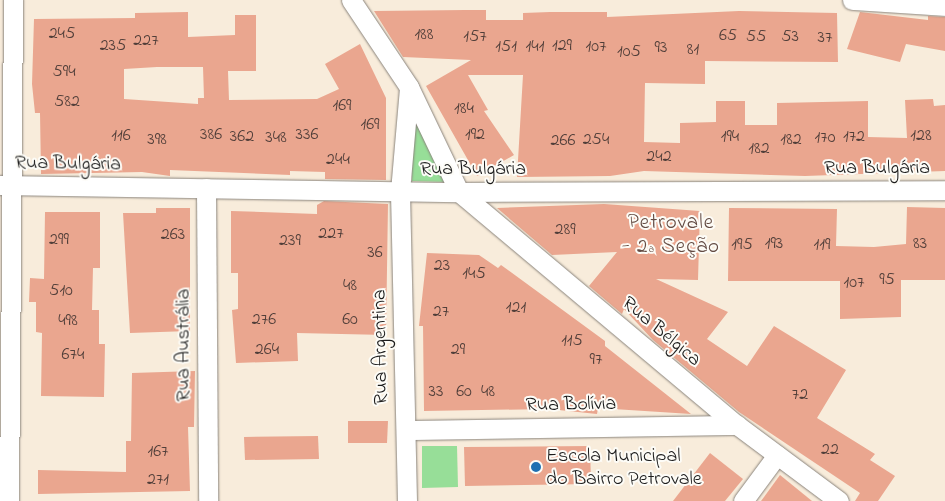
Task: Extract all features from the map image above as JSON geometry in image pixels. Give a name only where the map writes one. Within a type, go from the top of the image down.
[{"type":"street","points":[[9,501],[6,383],[5,185],[13,0]]},
{"type":"street","points":[[351,0],[409,88],[459,192]]},
{"type":"street","points":[[852,0],[945,6]]},
{"type":"street","name":"Rua Argentina","points":[[407,501],[400,191],[409,88]]},
{"type":"street","name":"Rua Bulgária","points":[[5,185],[459,192],[945,190]]},
{"type":"street","name":"Rua Austrália","points":[[206,188],[208,501]]},
{"type":"street","name":"Rua Bélgica","points":[[459,192],[737,425],[839,501]]},
{"type":"street","name":"Rua Bolívia","points":[[406,430],[737,425]]},
{"type":"street","points":[[743,501],[777,455]]},
{"type":"green space","points":[[411,107],[447,182],[412,181]]},
{"type":"green space","points":[[422,446],[457,446],[458,487],[422,488]]},
{"type":"building","points":[[486,10],[486,20],[523,20],[523,13],[550,12],[607,12],[607,17],[739,11],[837,13],[838,62],[705,61],[705,84],[645,83],[644,142],[680,143],[680,123],[716,122],[716,101],[745,101],[745,125],[777,125],[777,103],[868,101],[868,137],[907,138],[905,100],[933,99],[934,106],[945,105],[945,171],[805,176],[644,171],[610,176],[517,177],[523,75],[468,75],[488,110],[484,111],[514,155],[477,176],[426,86],[471,60],[403,57],[374,11]]},
{"type":"building","points":[[188,12],[188,37],[235,35],[235,15],[256,15],[256,71],[228,71],[229,100],[317,99],[339,89],[325,64],[360,44],[386,98],[386,180],[325,179],[325,172],[290,171],[290,175],[170,170],[170,176],[142,172],[41,174],[40,113],[35,113],[32,84],[34,19],[135,18],[135,13]],"holes":[[[203,67],[204,98],[198,98],[198,104],[124,99],[124,69]]]},
{"type":"building","points":[[860,12],[928,20],[928,16],[945,17],[945,51],[906,44],[900,62],[847,49]]},
{"type":"building","points":[[324,201],[388,204],[386,335],[297,333],[298,361],[236,363],[232,310],[238,309],[238,273],[231,273],[231,211],[317,214],[317,205]]},
{"type":"building","points":[[604,204],[700,211],[698,280],[656,279],[728,312],[707,339],[747,366],[774,326],[846,370],[817,418],[875,454],[870,460],[895,476],[878,501],[855,501],[860,493],[739,412],[653,340],[624,309],[622,314],[589,286],[617,252],[552,255],[497,208]]},
{"type":"building","points":[[907,207],[945,208],[945,280],[901,280],[901,317],[840,319],[840,281],[728,281],[729,208],[837,209],[836,246],[874,247],[906,244]]},
{"type":"building","points":[[156,208],[190,208],[190,331],[130,333],[123,213],[156,213]]},
{"type":"building","points":[[45,212],[100,212],[100,268],[93,268],[92,310],[99,310],[99,344],[105,344],[104,397],[41,396],[42,333],[36,332],[36,302],[29,302],[30,278],[44,279]]},
{"type":"building","points":[[427,253],[479,255],[498,268],[501,265],[605,341],[605,346],[691,414],[598,408],[597,414],[549,409],[424,411],[423,326],[419,326]]},
{"type":"building","points":[[195,371],[194,427],[188,427],[190,491],[38,494],[38,470],[126,472],[126,441],[131,441],[132,373]]},
{"type":"building","points":[[348,421],[388,421],[387,443],[348,443]]},
{"type":"building","points":[[318,436],[319,459],[245,460],[244,437]]},
{"type":"building","points":[[590,446],[591,484],[465,486],[464,447]]},
{"type":"building","points":[[710,453],[743,479],[725,501],[673,501]]},
{"type":"building","points":[[780,475],[812,501],[761,501]]},
{"type":"place","name":"Escola Municipal do Bairro Petrovale","points":[[536,467]]},
{"type":"district","name":"Petrovale - 2ª Seção","points":[[671,235]]}]
